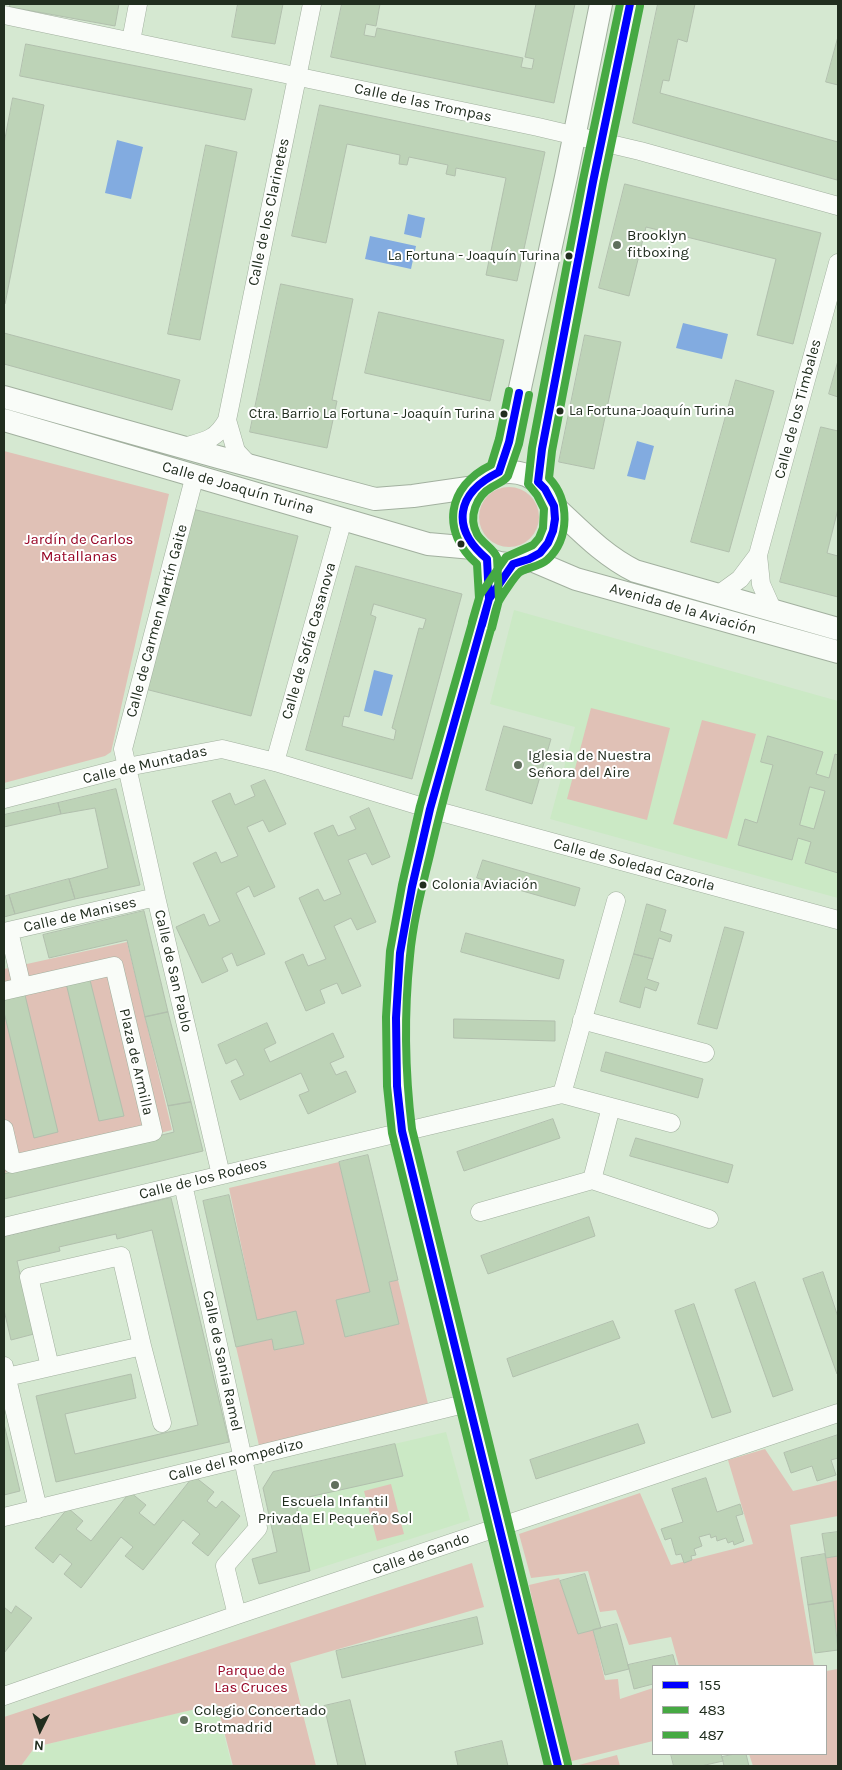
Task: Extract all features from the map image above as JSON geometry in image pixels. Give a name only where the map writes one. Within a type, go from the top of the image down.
[{"type":"main road","points":[[499,472],[508,442],[574,136],[600,4]]},
{"type":"main road","points":[[538,482],[542,449],[601,142],[630,4]]},
{"type":"main road","name":"Calle de Joaquín Turina","points":[[4,397],[375,499],[414,496],[475,486]]},
{"type":"main road","name":"Calle de Joaquín Turina","points":[[4,420],[428,544],[480,553]]},
{"type":"main road","points":[[499,472],[520,473],[530,476],[538,482],[546,489],[554,506],[556,519],[551,537],[540,553],[521,562],[500,563],[480,553],[466,536],[463,524],[465,504],[475,486],[499,472]]},
{"type":"main road","name":"Avenida de la Aviación","points":[[554,506],[604,553],[635,571],[838,629]]},
{"type":"main road","name":"Avenida de la Aviación","points":[[521,562],[838,652]]},
{"type":"street","points":[[131,41],[138,4]]},
{"type":"street","name":"Calle de los Clarinetes","points":[[184,447],[215,436],[221,431],[226,420],[312,4]]},
{"type":"street","name":"Calle de las Trompas","points":[[4,15],[601,142],[838,206]]},
{"type":"street","name":"Calle de los Timbales","points":[[773,611],[761,584],[758,555],[838,263]]},
{"type":"street","name":"Calle de los Clarinetes","points":[[226,420],[236,451],[248,465]]},
{"type":"street","name":"Calle de Carmen Martín Gaite","points":[[127,767],[123,749],[195,475]]},
{"type":"street","name":"Calle de Sofía Casanova","points":[[274,762],[343,519]]},
{"type":"street","points":[[480,553],[489,599]]},
{"type":"street","name":"Calle de los Timbales","points":[[718,596],[740,579],[758,555]]},
{"type":"street","points":[[521,562],[489,599],[430,809],[412,887],[400,953],[396,1018],[397,1086],[402,1131],[558,1766]]},
{"type":"street","name":"Calle de Muntadas","points":[[4,799],[127,767],[222,749],[274,762],[430,809]]},
{"type":"street","name":"Calle de San Pablo","points":[[127,767],[221,1175]]},
{"type":"street","name":"Calle de Soledad Cazorla","points":[[430,809],[838,920]]},
{"type":"street","name":"Calle de Manises","points":[[6,932],[156,897]]},
{"type":"street","points":[[616,901],[562,1094],[670,1123]]},
{"type":"street","points":[[6,932],[22,987]]},
{"type":"street","name":"Plaza de Armilla","points":[[4,991],[114,966],[153,1132],[12,1164],[4,1129]]},
{"type":"street","points":[[582,1020],[705,1053]]},
{"type":"street","name":"Calle de los Rodeos","points":[[4,1227],[562,1094]]},
{"type":"street","points":[[592,1180],[611,1107]]},
{"type":"street","points":[[480,1212],[592,1180],[709,1219]]},
{"type":"street","name":"Calle de Sania Ramel","points":[[183,1184],[258,1528],[225,1566],[238,1615]]},
{"type":"street","points":[[50,1367],[29,1277],[121,1256],[162,1423]]},
{"type":"street","points":[[38,1509],[5,1371],[50,1367],[142,1346]]},
{"type":"street","name":"Calle del Rompedizo","points":[[4,1517],[468,1403]]},
{"type":"street","name":"Calle de Gando","points":[[4,1696],[238,1615],[838,1413]]},
{"type":"shaded area","points":[[514,610],[838,701],[838,898],[550,819],[575,727],[490,704]]},
{"type":"shaded area","points":[[446,1432],[470,1520],[310,1571],[259,1584],[252,1559],[277,1552],[263,1488],[273,1472]]},
{"type":"shaded area","name":"Colegio Concertado Brotmadrid","points":[[216,1704],[232,1766],[21,1766],[35,1747]]},
{"type":"green space","name":"Jardín de Carlos Matallanas","points":[[4,451],[169,494],[111,752],[105,756],[4,783]]},
{"type":"green space","points":[[509,487],[525,492],[530,496],[534,501],[539,517],[534,533],[530,538],[525,542],[509,547],[493,542],[488,538],[484,533],[479,517],[484,501],[488,496],[493,492]]},
{"type":"green space","points":[[591,708],[670,728],[647,820],[567,799]]},
{"type":"green space","points":[[702,720],[756,734],[727,839],[673,824]]},
{"type":"green space","points":[[127,942],[172,1130],[4,1173],[4,969]]},
{"type":"green space","points":[[339,1162],[370,1292],[336,1300],[346,1337],[399,1324],[389,1282],[398,1280],[430,1412],[261,1454],[236,1347],[272,1339],[274,1350],[304,1344],[296,1312],[257,1320],[229,1188]]},
{"type":"green space","points":[[765,1449],[793,1491],[838,1480],[838,1516],[790,1525],[814,1665],[679,1665],[671,1637],[629,1645],[616,1610],[600,1612],[588,1571],[531,1578],[519,1534],[640,1493],[671,1565],[753,1544],[728,1460]]},
{"type":"green space","points":[[391,1484],[404,1534],[377,1541],[364,1491]]},
{"type":"green space","points":[[838,1556],[838,1643],[826,1558]]},
{"type":"green space","name":"Parque de Las Cruces","points":[[472,1563],[484,1607],[290,1663],[316,1766],[233,1766],[217,1704],[35,1747],[21,1766],[4,1766],[4,1717]]},
{"type":"green space","points":[[559,1578],[578,1634],[593,1630],[605,1680],[618,1679],[620,1699],[652,1688],[652,1741],[568,1762],[529,1585]]},
{"type":"green space","points":[[838,1669],[838,1766],[753,1766],[749,1755],[827,1755],[827,1671]]},
{"type":"green space","points":[[617,1755],[620,1766],[575,1766]]},
{"type":"water","points":[[117,140],[143,147],[131,199],[105,193]]},
{"type":"water","points":[[408,214],[425,218],[421,238],[404,234]]},
{"type":"water","points":[[370,236],[416,246],[411,269],[365,259]]},
{"type":"water","points":[[683,323],[728,334],[722,359],[676,348]]},
{"type":"water","points":[[637,441],[654,446],[645,480],[627,476]]},
{"type":"water","points":[[374,670],[393,675],[382,716],[364,711]]},
{"type":"building","points":[[10,4],[119,4],[115,26],[10,7]]},
{"type":"building","points":[[238,4],[283,4],[275,44],[232,37]]},
{"type":"building","points":[[342,4],[380,4],[376,26],[366,24],[364,35],[375,37],[377,28],[523,58],[521,67],[532,69],[534,59],[525,57],[536,4],[575,4],[554,103],[331,57]]},
{"type":"building","points":[[658,4],[695,4],[687,42],[678,39],[669,81],[663,80],[660,93],[838,142],[837,180],[633,123]]},
{"type":"building","points":[[838,37],[838,85],[826,82]]},
{"type":"building","points":[[26,44],[252,89],[245,120],[20,76]]},
{"type":"building","points":[[13,98],[44,105],[4,304],[4,144]]},
{"type":"building","points":[[320,105],[545,152],[517,281],[486,275],[506,178],[456,168],[455,176],[446,174],[448,165],[409,157],[407,165],[399,164],[400,155],[347,144],[326,243],[292,236]]},
{"type":"building","points":[[206,145],[237,152],[200,340],[168,334]]},
{"type":"building","points":[[625,184],[821,233],[793,344],[757,335],[776,259],[646,227],[629,296],[599,288]]},
{"type":"building","points":[[281,284],[353,299],[332,400],[337,401],[327,448],[250,432]]},
{"type":"building","points":[[379,312],[504,340],[490,401],[365,373]]},
{"type":"building","points":[[4,333],[180,380],[172,410],[4,364]]},
{"type":"building","points":[[585,335],[621,342],[594,469],[559,462]]},
{"type":"building","points":[[838,361],[838,397],[829,394]]},
{"type":"building","points":[[736,380],[774,391],[729,552],[691,542]]},
{"type":"building","points":[[821,427],[838,431],[838,509],[827,553],[838,556],[838,597],[780,582]]},
{"type":"building","points":[[193,509],[298,536],[251,716],[145,689]]},
{"type":"building","points":[[356,566],[462,594],[412,779],[306,750]],"holes":[[[374,604],[426,619],[423,629],[419,628],[392,728],[396,730],[394,740],[342,726],[344,716],[349,717],[376,617],[371,615]]]},
{"type":"building","name":"Iglesia de Nuestra Señora del Aire","points":[[504,726],[551,739],[532,804],[486,790]]},
{"type":"building","points":[[768,736],[823,752],[816,774],[829,778],[835,754],[838,755],[838,873],[805,863],[811,842],[798,838],[792,860],[738,845],[745,819],[757,823],[773,765],[761,762]],"holes":[[[810,787],[825,791],[814,829],[800,825]]]},
{"type":"building","points":[[265,780],[286,824],[269,832],[263,820],[247,827],[275,887],[254,897],[249,886],[236,893],[265,954],[237,966],[232,953],[222,958],[228,971],[202,983],[176,927],[204,914],[209,926],[220,921],[193,863],[216,852],[221,863],[238,856],[212,801],[230,793],[235,805],[255,796],[251,786]]},
{"type":"building","points":[[116,789],[140,885],[75,899],[69,879],[108,868],[95,808],[61,814],[58,803]]},
{"type":"building","points":[[58,803],[61,814],[4,827],[4,815]]},
{"type":"building","points":[[369,808],[390,857],[372,865],[366,853],[348,860],[376,922],[357,930],[351,918],[334,926],[361,986],[342,994],[337,983],[320,990],[325,1003],[306,1011],[285,962],[303,954],[308,966],[326,959],[299,898],[318,889],[324,901],[341,894],[314,833],[333,825],[338,836],[356,829],[350,817]]},
{"type":"building","points":[[483,860],[580,888],[575,906],[477,878]]},
{"type":"building","points":[[69,879],[75,899],[15,914],[9,895]]},
{"type":"building","points":[[9,895],[15,914],[4,917],[4,897]]},
{"type":"building","points":[[647,904],[666,910],[660,931],[672,935],[670,942],[659,938],[653,959],[634,954]]},
{"type":"building","points":[[144,911],[168,1012],[145,1017],[127,940],[49,958],[43,935]]},
{"type":"building","points":[[725,927],[744,932],[717,1029],[698,1024]]},
{"type":"building","points":[[466,933],[564,960],[559,979],[461,952]]},
{"type":"building","points":[[634,954],[653,959],[647,979],[659,983],[656,991],[645,987],[640,1008],[620,1002]]},
{"type":"building","points":[[89,976],[124,1116],[99,1121],[66,983]]},
{"type":"building","points":[[25,995],[58,1132],[34,1138],[4,1012],[4,1000]]},
{"type":"building","points":[[168,1012],[191,1102],[168,1106],[145,1017]]},
{"type":"building","points":[[454,1019],[555,1021],[555,1041],[454,1038]]},
{"type":"building","points":[[267,1023],[276,1043],[264,1049],[270,1062],[333,1033],[344,1057],[330,1063],[336,1075],[346,1071],[356,1092],[308,1114],[299,1095],[309,1091],[301,1073],[240,1100],[231,1081],[244,1075],[236,1059],[226,1064],[218,1045]]},
{"type":"building","points":[[606,1052],[703,1079],[698,1098],[601,1071]]},
{"type":"building","points":[[191,1102],[203,1151],[4,1199],[4,1174],[174,1132],[168,1106]]},
{"type":"building","points":[[553,1119],[560,1138],[464,1171],[457,1152]]},
{"type":"building","points":[[636,1138],[733,1165],[728,1183],[630,1156]]},
{"type":"building","points":[[368,1155],[398,1280],[389,1282],[399,1324],[345,1337],[336,1300],[370,1292],[339,1162]]},
{"type":"building","points":[[229,1195],[257,1320],[296,1311],[304,1344],[274,1350],[272,1339],[236,1347],[203,1201]]},
{"type":"building","points":[[171,1198],[229,1442],[56,1482],[36,1396],[131,1374],[136,1398],[65,1414],[75,1454],[198,1425],[152,1230],[117,1239],[116,1234],[59,1247],[60,1251],[17,1261],[34,1334],[11,1340],[4,1310],[4,1237]]},
{"type":"building","points":[[589,1217],[595,1236],[488,1274],[481,1256]]},
{"type":"building","points":[[823,1272],[838,1317],[838,1374],[803,1279]]},
{"type":"building","points":[[755,1282],[793,1390],[773,1397],[735,1290]]},
{"type":"building","points":[[694,1304],[731,1412],[712,1418],[675,1311]]},
{"type":"building","points":[[613,1321],[620,1338],[513,1377],[507,1359]]},
{"type":"building","points":[[4,1424],[20,1491],[4,1495]]},
{"type":"building","points":[[638,1424],[645,1443],[536,1479],[530,1460]]},
{"type":"building","points":[[838,1435],[838,1458],[831,1460],[836,1475],[817,1481],[812,1466],[791,1473],[784,1453]]},
{"type":"building","points":[[395,1444],[403,1476],[304,1498],[297,1509],[310,1571],[259,1584],[252,1559],[277,1552],[263,1488],[273,1472]]},
{"type":"building","points":[[194,1476],[214,1492],[207,1501],[216,1508],[222,1501],[240,1516],[208,1556],[192,1543],[200,1534],[183,1520],[143,1570],[125,1556],[133,1547],[121,1537],[81,1588],[64,1574],[72,1564],[60,1554],[53,1563],[35,1548],[68,1508],[83,1521],[76,1529],[91,1541],[130,1492],[146,1505],[139,1513],[154,1525]]},
{"type":"building","points":[[706,1478],[717,1512],[740,1504],[743,1514],[736,1516],[744,1541],[734,1545],[733,1541],[728,1543],[726,1538],[717,1541],[716,1536],[711,1538],[710,1534],[699,1537],[702,1546],[694,1549],[696,1555],[691,1556],[692,1560],[684,1563],[681,1554],[676,1555],[671,1538],[665,1540],[661,1529],[683,1522],[672,1489]]},
{"type":"building","points":[[838,1532],[838,1556],[826,1558],[822,1534]]},
{"type":"building","points":[[825,1554],[833,1601],[808,1605],[801,1558]]},
{"type":"building","points":[[585,1574],[601,1628],[578,1634],[560,1581]]},
{"type":"building","points":[[833,1601],[838,1650],[815,1653],[808,1605]]},
{"type":"building","points":[[16,1606],[32,1618],[4,1653],[4,1607],[11,1613]]},
{"type":"building","points":[[477,1617],[483,1644],[342,1678],[336,1651]]},
{"type":"building","points":[[617,1624],[629,1669],[605,1675],[593,1630]]},
{"type":"building","points":[[673,1655],[676,1665],[652,1665],[652,1684],[634,1689],[628,1665]]},
{"type":"building","points":[[350,1700],[366,1766],[338,1766],[324,1706]]},
{"type":"building","points":[[502,1741],[508,1766],[458,1766],[455,1752]]},
{"type":"building","points":[[671,1755],[721,1755],[723,1761],[701,1766],[674,1766]]},
{"type":"building","points":[[746,1755],[749,1766],[724,1766],[722,1757]]},
{"type":"transit line","name":"487","points":[[548,1766],[392,1133],[387,1086],[386,1017],[390,951],[402,885],[420,806],[480,595],[506,557],[533,545],[539,538],[543,528],[544,509],[537,495],[528,484],[532,448],[583,180],[620,4]]},
{"type":"transit line","name":"155","points":[[558,1766],[402,1131],[397,1086],[396,1018],[400,953],[412,887],[430,809],[489,599],[513,564],[540,553],[548,543],[553,531],[555,519],[554,506],[545,489],[538,482],[542,449],[593,182],[630,4]]},
{"type":"transit line","name":"483","points":[[568,1764],[412,1129],[408,1086],[406,1021],[411,943],[421,892],[451,770],[497,606],[508,587],[520,572],[541,564],[555,551],[563,531],[564,508],[561,497],[549,478],[552,451],[603,184],[640,6]]},
{"type":"transit line","name":"487","points":[[472,622],[479,598],[477,564],[465,551],[457,538],[454,510],[457,497],[465,485],[476,474],[491,465],[499,439],[509,391]]},
{"type":"transit line","name":"155","points":[[482,625],[489,599],[487,559],[475,547],[467,535],[463,523],[463,512],[474,490],[485,480],[499,472],[509,442],[519,393]]},
{"type":"transit line","name":"483","points":[[492,628],[499,600],[497,557],[477,534],[473,521],[474,514],[478,501],[486,491],[508,476],[519,444],[529,395]]},
{"type":"place","name":"Brooklyn fitboxing","points":[[617,245]]},
{"type":"place","name":"La Fortuna - Joaquín Turina","points":[[569,256]]},
{"type":"place","name":"La Fortuna-Joaquín Turina","points":[[560,411]]},
{"type":"place","name":"Ctra. Barrio La Fortuna - Joaquín Turina","points":[[504,414]]},
{"type":"place","name":"Iglesia de Nuestra Señora del Aire","points":[[518,765]]},
{"type":"place","name":"Colonia Aviación","points":[[423,885]]},
{"type":"place","name":"Escuela Infantil Privada El Pequeño Sol","points":[[335,1485]]},
{"type":"place","name":"Colegio Concertado Brotmadrid","points":[[184,1720]]}]
